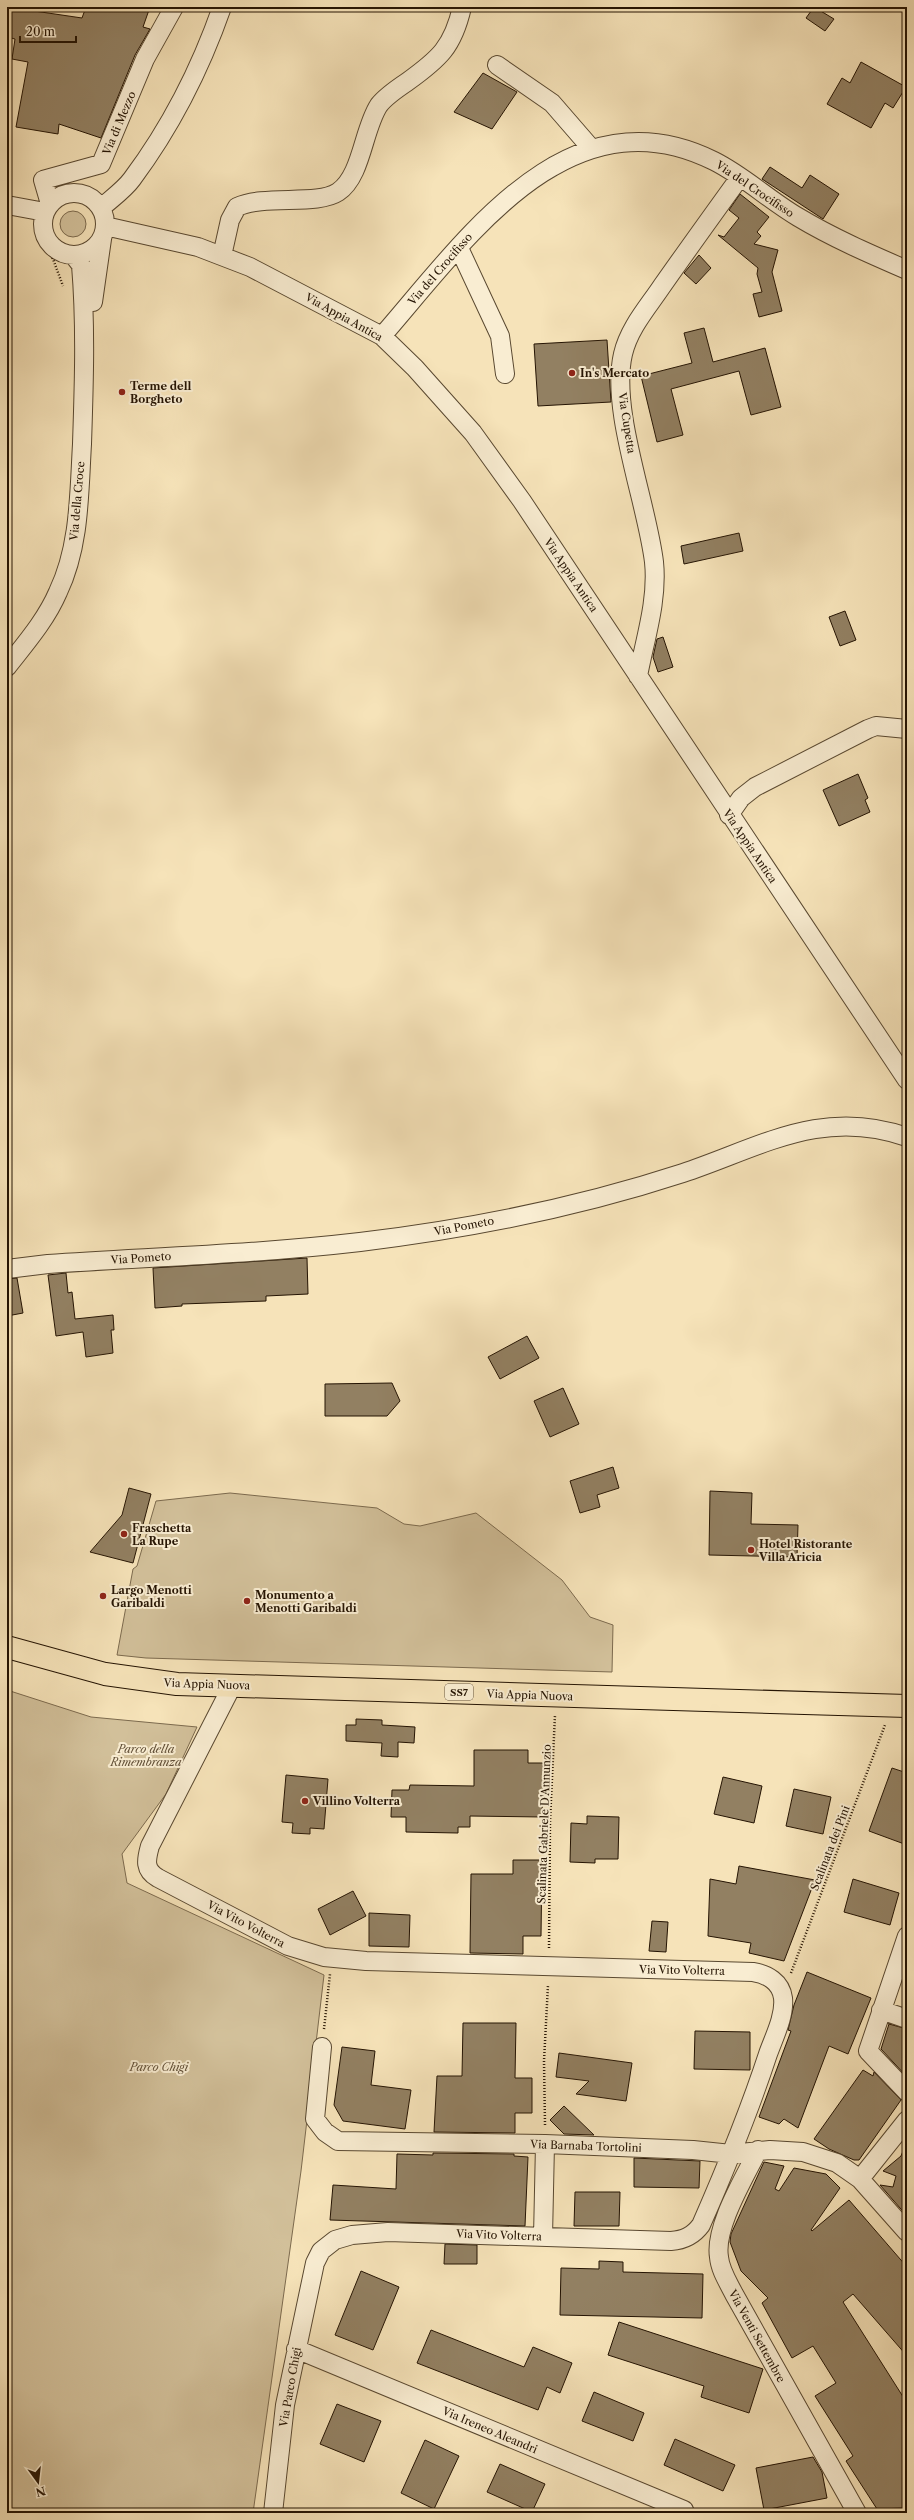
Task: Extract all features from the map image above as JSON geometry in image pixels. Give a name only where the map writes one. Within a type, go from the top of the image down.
[{"type":"main road","name":"Via Appia Nuova","points":[[11,1648],[82,1669],[133,1679],[177,1684],[900,1706]]},
{"type":"street","name":"Via di Mezzo","points":[[48,208],[43,180],[102,164],[145,59],[174,7]]},
{"type":"street","points":[[101,208],[131,180],[167,123],[208,46],[222,7]]},
{"type":"street","points":[[222,256],[230,220],[237,207],[256,201],[328,196],[344,187],[352,174],[369,125],[380,104],[444,53],[456,31],[462,7]]},
{"type":"street","points":[[497,65],[552,103],[591,148]]},
{"type":"street","name":"Via del Crocifisso","points":[[382,336],[499,205],[536,176],[558,162],[591,148],[630,142],[669,146],[707,158],[740,178],[775,203],[822,231],[907,270]]},
{"type":"street","name":"Via Cupetta","points":[[638,676],[652,607],[654,564],[625,419],[621,381],[624,353],[630,336],[647,308],[740,178]]},
{"type":"street","points":[[7,205],[48,208],[67,194],[77,193],[87,196],[101,208],[104,233],[96,247],[87,253],[74,256],[58,252],[48,242],[43,230],[48,208]]},
{"type":"street","name":"Via Appia Antica","points":[[104,233],[190,245],[250,267],[382,336],[415,368],[473,433],[522,501],[729,815],[907,1080]]},
{"type":"street","name":"Via della Croce","points":[[85,365],[104,233]]},
{"type":"street","points":[[459,248],[500,336],[505,374]]},
{"type":"street","name":"Via della Croce","points":[[7,667],[53,603],[63,582],[72,549],[79,502],[85,365],[81,265],[74,256]]},
{"type":"street","points":[[729,815],[741,798],[755,786],[868,729],[876,726],[907,729]]},
{"type":"street","name":"Via Pometo","points":[[7,1269],[48,1264],[306,1247],[414,1234],[550,1208],[623,1191],[682,1173],[781,1136],[807,1129],[861,1127],[907,1137]]},
{"type":"street","name":"Via Vito Volterra","points":[[232,1686],[150,1846],[146,1866],[148,1870],[158,1878],[278,1942],[299,1950],[331,1958],[374,1962],[753,1972],[772,1979],[780,1988],[783,1996],[780,2020],[746,2121],[701,2225],[692,2235],[682,2240],[544,2237],[406,2231],[371,2232],[343,2237],[328,2244],[314,2263]]},
{"type":"street","points":[[907,1936],[868,2051],[907,2092]]},
{"type":"street","points":[[881,2010],[907,2019]]},
{"type":"street","name":"Via Barnaba Tortolini","points":[[322,2048],[315,2119],[325,2132],[338,2141],[545,2144],[693,2150],[731,2154],[758,2150],[792,2151],[816,2155],[837,2163],[860,2179],[907,2232]]},
{"type":"street","points":[[860,2179],[907,2120]]},
{"type":"street","points":[[544,2237],[545,2144]]},
{"type":"street","name":"Via Venti Settembre","points":[[758,2150],[733,2202],[720,2238],[720,2262],[734,2294],[857,2513]]},
{"type":"street","name":"Via Parco Chigi","points":[[273,2513],[285,2405],[314,2263]]},
{"type":"street","name":"Via Ireneo Aleandri","points":[[296,2349],[684,2512]]},
{"type":"path","points":[[32,224],[40,234],[53,259],[64,288],[83,292]]},
{"type":"path","name":"Scalinata Gabriele D'Annunzio","points":[[549,1952],[550,1821],[556,1696]]},
{"type":"path","name":"Scalinata dei Pini","points":[[783,1996],[900,1706]]},
{"type":"path","points":[[322,2048],[330,1976]]},
{"type":"path","points":[[545,2144],[544,2061],[547,1996]]},
{"type":"green space","points":[[73,211],[82,215],[86,224],[82,233],[73,237],[64,233],[60,224],[64,215]]},
{"type":"green space","points":[[230,1493],[377,1508],[404,1524],[420,1526],[476,1513],[562,1580],[590,1617],[613,1625],[612,1672],[146,1658],[117,1655],[133,1569],[137,1566],[156,1501]]},
{"type":"green space","name":"Parco Chigi","points":[[7,1690],[91,1717],[197,1727],[166,1794],[122,1854],[127,1883],[324,1975],[301,2171],[253,2513],[7,2513]]},
{"type":"building","points":[[7,7],[82,18],[86,7],[150,7],[143,27],[150,29],[135,55],[101,138],[59,124],[58,134],[16,127],[28,62],[12,59],[15,39],[7,37]]},
{"type":"building","points":[[814,7],[834,19],[825,31],[806,18]]},
{"type":"building","points":[[861,62],[906,87],[893,108],[885,103],[871,128],[827,104],[842,78],[850,83]]},
{"type":"building","points":[[483,73],[517,92],[492,129],[454,112]]},
{"type":"building","points":[[770,167],[802,188],[810,175],[839,194],[823,219],[762,179]]},
{"type":"building","points":[[740,194],[769,217],[757,232],[761,236],[754,244],[778,250],[772,272],[782,311],[759,317],[753,294],[762,292],[757,274],[758,268],[718,235],[724,237],[739,218],[729,210]]},
{"type":"building","points":[[699,255],[711,268],[696,284],[684,273]]},
{"type":"building","points":[[704,328],[713,362],[765,348],[781,407],[751,415],[739,371],[671,389],[683,435],[657,442],[641,376],[692,363],[684,333]]},
{"type":"building","name":"In's Mercato","points":[[607,340],[611,402],[538,406],[534,344]]},
{"type":"building","points":[[739,533],[743,551],[684,564],[681,546]]},
{"type":"building","points":[[845,611],[856,640],[840,646],[829,617]]},
{"type":"building","points":[[663,637],[673,667],[658,672],[653,657],[657,639]]},
{"type":"building","points":[[858,774],[868,798],[865,800],[870,812],[839,826],[823,790]]},
{"type":"building","points":[[307,1258],[308,1294],[266,1296],[266,1301],[182,1304],[182,1306],[155,1308],[153,1268]]},
{"type":"building","points":[[66,1273],[68,1293],[72,1292],[75,1319],[113,1315],[114,1330],[111,1330],[113,1353],[86,1357],[83,1332],[56,1336],[48,1275]]},
{"type":"building","points":[[17,1278],[23,1313],[7,1316],[7,1279]]},
{"type":"building","points":[[527,1336],[539,1358],[500,1379],[488,1357]]},
{"type":"building","points":[[392,1383],[400,1401],[387,1416],[325,1416],[325,1384]]},
{"type":"building","points":[[563,1388],[579,1424],[550,1437],[534,1401]]},
{"type":"building","points":[[613,1467],[619,1488],[597,1495],[600,1507],[580,1513],[570,1481]]},
{"type":"building","name":"Fraschetta La Rupe","points":[[129,1488],[151,1494],[133,1563],[90,1552],[122,1515]]},
{"type":"building","points":[[710,1491],[752,1493],[751,1524],[798,1525],[797,1557],[709,1555]]},
{"type":"building","points":[[356,1719],[382,1720],[382,1725],[415,1727],[414,1743],[398,1742],[398,1757],[381,1756],[382,1743],[346,1741],[346,1725],[356,1725]]},
{"type":"building","points":[[474,1750],[528,1750],[528,1763],[543,1763],[542,1817],[470,1816],[470,1827],[458,1827],[458,1833],[406,1832],[406,1817],[391,1817],[392,1790],[409,1790],[410,1785],[474,1786]]},
{"type":"building","points":[[892,1768],[907,1773],[907,1845],[869,1831]]},
{"type":"building","name":"Villino Volterra","points":[[286,1775],[328,1779],[324,1829],[310,1828],[310,1834],[292,1833],[293,1823],[282,1822]]},
{"type":"building","points":[[723,1777],[762,1786],[754,1823],[714,1814]]},
{"type":"building","points":[[794,1789],[831,1797],[823,1834],[786,1826]]},
{"type":"building","points":[[587,1816],[619,1817],[618,1859],[595,1859],[595,1863],[570,1862],[571,1823],[587,1824]]},
{"type":"building","points":[[513,1860],[542,1860],[541,1936],[523,1936],[523,1954],[470,1953],[471,1874],[513,1874]]},
{"type":"building","points":[[739,1866],[815,1880],[784,1961],[749,1953],[751,1943],[708,1936],[710,1879],[736,1884]]},
{"type":"building","points":[[853,1879],[899,1893],[890,1925],[844,1912]]},
{"type":"building","points":[[353,1891],[366,1916],[330,1935],[318,1909]]},
{"type":"building","points":[[369,1913],[410,1915],[409,1947],[369,1946]]},
{"type":"building","points":[[652,1921],[668,1922],[666,1952],[649,1951]]},
{"type":"building","points":[[807,1972],[871,1998],[848,2054],[829,2046],[798,2128],[784,2119],[779,2124],[759,2117],[791,2031],[788,2030],[794,2005]]},
{"type":"building","points":[[463,2023],[516,2023],[515,2078],[532,2078],[532,2113],[515,2113],[515,2133],[434,2132],[437,2076],[462,2076]]},
{"type":"building","points":[[889,2024],[907,2029],[907,2077],[881,2049]]},
{"type":"building","points":[[695,2031],[750,2032],[750,2070],[694,2069]]},
{"type":"building","points":[[342,2047],[375,2051],[371,2085],[411,2090],[405,2129],[343,2121],[334,2105]]},
{"type":"building","points":[[559,2053],[632,2063],[626,2101],[576,2094],[589,2081],[556,2077]]},
{"type":"building","points":[[863,2070],[873,2076],[874,2072],[901,2100],[859,2160],[854,2160],[829,2149],[814,2139]]},
{"type":"building","points":[[564,2106],[594,2135],[564,2134],[550,2120]]},
{"type":"building","points":[[903,2151],[907,2151],[907,2216],[880,2185],[893,2187],[896,2176],[883,2171],[901,2156]]},
{"type":"building","points":[[433,2153],[514,2154],[514,2156],[528,2157],[525,2226],[330,2220],[333,2185],[396,2189],[397,2154],[433,2155]]},
{"type":"building","points":[[634,2158],[700,2161],[699,2188],[634,2187]]},
{"type":"building","points":[[764,2162],[784,2166],[775,2189],[779,2191],[794,2168],[826,2174],[840,2188],[811,2230],[812,2231],[849,2200],[907,2267],[907,2356],[853,2294],[843,2302],[907,2403],[907,2508],[877,2509],[846,2461],[853,2456],[815,2396],[836,2383],[813,2346],[792,2358],[762,2303],[768,2298],[741,2271],[730,2242],[731,2234]]},
{"type":"building","points":[[575,2192],[620,2192],[619,2226],[574,2226]]},
{"type":"building","points":[[445,2244],[477,2245],[477,2264],[444,2264]]},
{"type":"building","points":[[599,2261],[623,2262],[623,2272],[703,2274],[702,2318],[560,2315],[561,2268],[599,2269]]},
{"type":"building","points":[[361,2271],[399,2287],[373,2350],[335,2335]]},
{"type":"building","points":[[619,2322],[763,2369],[749,2413],[701,2397],[704,2386],[608,2355]]},
{"type":"building","points":[[431,2330],[524,2367],[533,2347],[572,2363],[560,2393],[547,2387],[538,2410],[417,2363]]},
{"type":"building","points":[[594,2392],[644,2413],[633,2441],[582,2421]]},
{"type":"building","points":[[337,2404],[381,2421],[364,2462],[320,2444]]},
{"type":"building","points":[[675,2439],[735,2465],[723,2491],[664,2465]]},
{"type":"building","points":[[425,2440],[459,2456],[434,2509],[401,2493]]},
{"type":"building","points":[[813,2457],[822,2472],[827,2498],[764,2510],[756,2468]]},
{"type":"building","points":[[500,2464],[545,2484],[532,2512],[487,2492]]},
{"type":"place","name":"In's Mercato","points":[[572,373]]},
{"type":"place","name":"Terme dell Borgheto","points":[[122,392]]},
{"type":"place","name":"Fraschetta La Rupe","points":[[124,1534]]},
{"type":"place","name":"Hotel Ristorante Villa Aricia","points":[[751,1550]]},
{"type":"place","name":"Largo Menotti Garibaldi","points":[[103,1596]]},
{"type":"place","name":"Monumento a Menotti Garibaldi","points":[[247,1601]]},
{"type":"place","name":"Villino Volterra","points":[[305,1801]]},
{"type":"park label","name":"Parco della Rimembranza","points":[[146,1755]]}]
